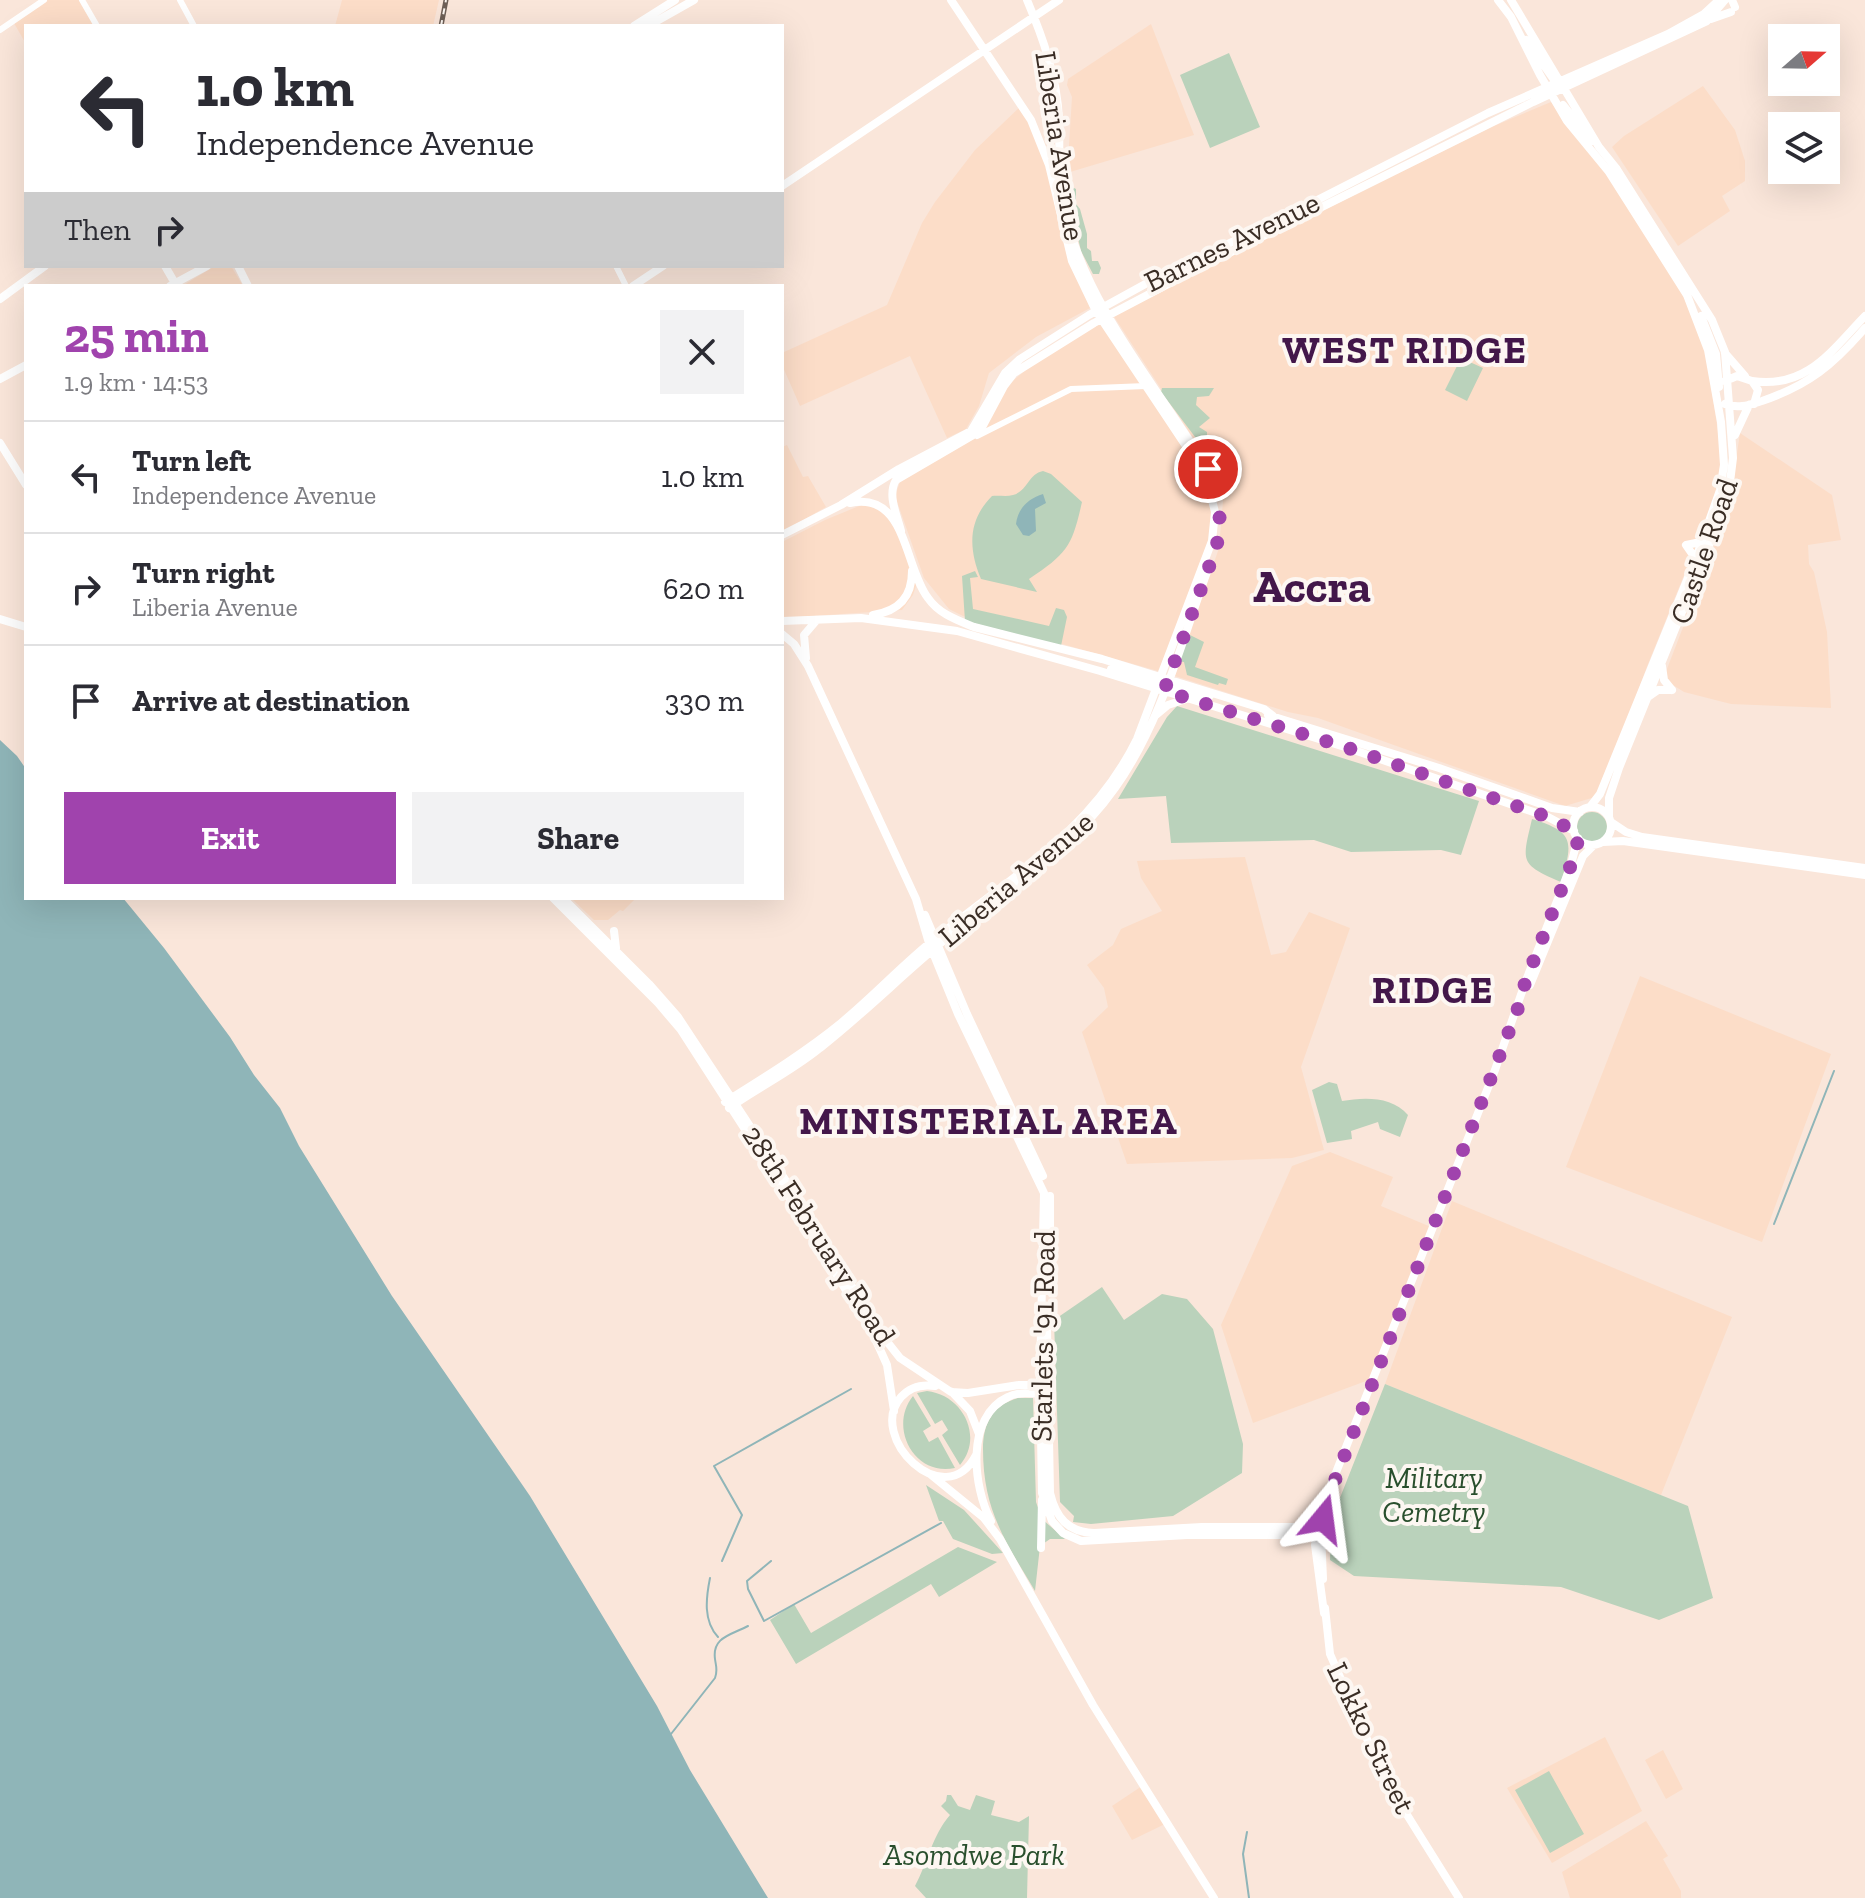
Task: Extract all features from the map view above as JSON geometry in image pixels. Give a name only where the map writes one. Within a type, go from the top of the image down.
[{"type":"main road","points":[[637,24],[675,0]]},
{"type":"main road","points":[[652,24],[694,0]]},
{"type":"main road","points":[[951,0],[1031,120],[1054,164]]},
{"type":"main road","name":"Liberia Avenue","points":[[947,934],[1060,850],[1087,823],[1125,773],[1150,721],[1214,531],[1215,512],[1206,476],[1138,375],[1072,261],[1054,164],[1059,118],[1055,83],[1027,0]]},
{"type":"main road","points":[[784,185],[1059,0]]},
{"type":"main road","name":"Castle Road","points":[[1498,0],[1511,17],[1540,75],[1579,112],[1599,147],[1689,280],[1712,320],[1725,352],[1733,443],[1728,498],[1612,788],[1610,819]]},
{"type":"main road","name":"Castle Road","points":[[1511,0],[1555,71],[1555,88],[1562,112],[1609,172],[1687,295],[1708,350],[1721,422],[1723,477],[1701,542],[1686,545],[1696,558],[1600,794],[1590,807]]},
{"type":"main road","name":"Barnes Avenue","points":[[1579,77],[1684,26],[1719,0]]},
{"type":"main road","name":"Barnes Avenue","points":[[784,534],[971,431],[1005,373],[1020,359],[1102,313],[1532,98],[1707,21],[1725,0]]},
{"type":"main road","points":[[1707,21],[1733,7]]},
{"type":"main road","points":[[1511,17],[1577,125],[1599,147]]},
{"type":"main road","points":[[1555,71],[1579,77],[1575,89],[1579,112]]},
{"type":"main road","points":[[1540,75],[1532,98],[1548,102],[1562,112]]},
{"type":"main road","points":[[0,299],[42,268]]},
{"type":"main road","points":[[176,284],[204,268]]},
{"type":"main road","points":[[636,284],[660,268]]},
{"type":"main road","points":[[1687,295],[1706,324],[1715,347],[1721,422]]},
{"type":"main road","name":"Liberia Avenue","points":[[729,1101],[818,1050],[947,934],[1055,845],[1098,803],[1127,758],[1162,684],[1217,545],[1220,513],[1208,469],[1102,313]]},
{"type":"main road","name":"Barnes Avenue","points":[[901,531],[892,496],[896,480],[970,439],[983,428],[1014,373],[1102,313]]},
{"type":"main road","points":[[1719,388],[1727,380],[1776,383],[1798,376],[1825,358],[1865,316]]},
{"type":"main road","points":[[1719,399],[1729,406],[1752,404],[1791,392],[1836,360],[1865,328]]},
{"type":"main road","points":[[1725,352],[1758,390],[1737,426],[1733,443]]},
{"type":"main road","points":[[0,379],[24,366]]},
{"type":"main road","points":[[0,443],[24,482]]},
{"type":"main road","points":[[841,505],[861,501],[876,504],[889,514],[901,531],[928,599],[956,620],[1439,768],[1552,808],[1580,812]]},
{"type":"main road","points":[[861,618],[888,612],[899,606],[911,586],[912,564]]},
{"type":"main road","points":[[784,621],[861,618],[957,631],[1162,684],[1190,699],[1348,748],[1548,817],[1576,834],[1599,843],[1638,843],[1865,875]]},
{"type":"main road","points":[[0,619],[24,626]]},
{"type":"main road","name":"Starlets '91 Road","points":[[808,666],[804,635],[818,619]]},
{"type":"main road","name":"Starlets '91 Road","points":[[784,636],[794,644],[808,666],[916,899],[958,1014],[1041,1183],[1045,1200],[1040,1389],[1052,1502],[1059,1517],[1079,1532],[1094,1533],[1319,1531]]},
{"type":"main road","points":[[1648,697],[1658,690],[1672,690],[1664,680],[1662,664]]},
{"type":"main road","points":[[1150,721],[1168,705],[1190,699]]},
{"type":"main road","points":[[1520,1003],[1573,860],[1574,820],[1580,812],[1590,807],[1604,811],[1626,832],[1642,837],[1865,868]]},
{"type":"main road","points":[[1319,1531],[1330,1493],[1520,1003],[1583,856],[1611,830],[1610,819]]},
{"type":"main road","points":[[555,900],[668,1015],[729,1101]]},
{"type":"main road","points":[[565,900],[678,1017],[729,1101]]},
{"type":"main road","points":[[593,927],[612,928],[618,952]]},
{"type":"main road","points":[[927,927],[947,934],[934,946],[926,940],[927,927]]},
{"type":"main road","name":"Starlets '91 Road","points":[[934,946],[1014,1111],[1045,1179],[1051,1201],[1047,1317],[1040,1389]]},
{"type":"main road","points":[[995,1092],[1008,1110],[1014,1111]]},
{"type":"main road","points":[[729,1101],[743,1095],[742,1116]]},
{"type":"main road","name":"28th February Road","points":[[729,1101],[811,1219],[890,1347],[900,1358],[951,1392]]},
{"type":"main road","name":"28th February Road","points":[[729,1101],[874,1336],[887,1365],[894,1411]]},
{"type":"main road","points":[[940,1386],[911,1389],[897,1403],[894,1411],[896,1437],[909,1459],[975,1509],[1000,1539]]},
{"type":"main road","points":[[951,1392],[1040,1389]]},
{"type":"main road","points":[[1040,1389],[999,1402],[984,1421],[979,1436],[977,1471],[982,1500],[1000,1539],[1093,1705],[1214,1898]]},
{"type":"main road","points":[[951,1392],[970,1411],[979,1436]]},
{"type":"main road","points":[[930,1474],[940,1477],[961,1472],[974,1460],[978,1451]]},
{"type":"main road","name":"Starlets '91 Road","points":[[1045,1453],[1042,1499],[1052,1521],[1063,1533],[1081,1541],[1157,1533]]},
{"type":"main road","points":[[1315,1545],[1301,1530],[1320,1513],[1330,1493]]},
{"type":"main road","points":[[1041,1548],[1042,1499]]},
{"type":"main road","points":[[1319,1531],[1320,1513]]},
{"type":"main road","name":"Lokko Street","points":[[1319,1531],[1315,1545],[1330,1654],[1380,1769],[1459,1898]]},
{"type":"main road","name":"Lokko Street","points":[[1319,1531],[1324,1613]]},
{"type":"street","points":[[0,30],[44,0]]},
{"type":"street","points":[[82,0],[96,24]]},
{"type":"street","points":[[180,0],[193,24]]},
{"type":"street","points":[[1128,386],[1138,375]]},
{"type":"street","points":[[970,439],[1071,389],[1146,386]]},
{"type":"street","points":[[991,413],[994,421],[1005,422]]},
{"type":"shaded area","points":[[43,0],[82,0],[96,24],[24,24],[24,40],[14,23]]},
{"type":"shaded area","points":[[342,0],[439,0],[433,24],[336,24]]},
{"type":"shaded area","points":[[1151,24],[1194,135],[1070,172],[1072,97],[1068,79]]},
{"type":"shaded area","points":[[1703,86],[1735,130],[1745,161],[1745,181],[1722,196],[1730,211],[1678,246],[1612,147],[1624,136]]},
{"type":"shaded area","points":[[1551,102],[1604,170],[1676,281],[1704,340],[1720,445],[1720,481],[1712,506],[1603,784],[1595,797],[1565,806],[1318,718],[1288,712],[1175,676],[1219,548],[1223,501],[1210,464],[1113,315],[1494,126]]},
{"type":"shaded area","points":[[1021,106],[1043,152],[1062,235],[1090,308],[1036,337],[989,373],[979,406],[966,429],[947,438],[910,356],[800,406],[784,370],[784,352],[887,305],[922,223],[975,150]]},
{"type":"shaded area","points":[[212,268],[232,268],[242,284],[185,284]]},
{"type":"shaded area","points":[[1100,321],[1203,479],[1213,508],[1212,535],[1158,671],[963,616],[949,609],[924,578],[895,496],[900,482],[970,441],[1008,385],[1034,363]]},
{"type":"shaded area","points":[[1740,433],[1832,495],[1841,540],[1808,545],[1809,564],[1814,572],[1827,632],[1831,708],[1731,704],[1684,692],[1668,682],[1665,674],[1729,508]]},
{"type":"shaded area","points":[[787,445],[803,477],[808,476],[826,507],[784,531],[784,446]]},
{"type":"shaded area","points":[[864,504],[883,512],[893,525],[917,583],[902,610],[784,618],[784,541]]},
{"type":"shaded area","points":[[1245,857],[1271,955],[1286,952],[1309,912],[1350,928],[1301,1067],[1324,1150],[1292,1158],[1127,1164],[1082,1032],[1108,1007],[1104,988],[1087,965],[1113,945],[1121,929],[1162,911],[1141,878],[1137,861]]},
{"type":"shaded area","points":[[573,900],[634,900],[608,920],[594,920]]},
{"type":"shaded area","points":[[1640,976],[1831,1054],[1762,1242],[1566,1167]]},
{"type":"shaded area","points":[[1330,1152],[1393,1177],[1381,1206],[1431,1227],[1374,1378],[1253,1423],[1221,1325],[1292,1166]]},
{"type":"shaded area","points":[[1452,1201],[1732,1317],[1661,1495],[1385,1384]]},
{"type":"shaded area","points":[[1605,1737],[1642,1811],[1552,1863],[1507,1788]]},
{"type":"shaded area","points":[[1663,1750],[1683,1789],[1666,1799],[1645,1760]]},
{"type":"shaded area","points":[[1142,1786],[1165,1824],[1132,1840],[1112,1806]]},
{"type":"shaded area","points":[[1646,1821],[1668,1856],[1663,1859],[1681,1891],[1681,1898],[1570,1898],[1562,1872]]},
{"type":"green space","points":[[1229,53],[1260,127],[1210,148],[1180,75]]},
{"type":"green space","points":[[1072,187],[1076,189],[1076,204],[1087,234],[1087,248],[1091,251],[1092,261],[1098,261],[1101,268],[1099,274],[1093,274],[1081,251],[1067,191]]},
{"type":"green space","points":[[1461,358],[1483,368],[1467,401],[1445,390]]},
{"type":"green space","points":[[1162,388],[1214,388],[1209,396],[1197,397],[1196,405],[1210,418],[1199,427],[1207,432],[1207,440],[1215,443],[1215,454],[1211,458],[1161,392]]},
{"type":"green space","points":[[1043,471],[1051,474],[1082,502],[1071,539],[1060,555],[1029,579],[1037,592],[981,579],[972,545],[978,515],[992,496],[1018,493],[1034,475]]},
{"type":"green space","points":[[975,571],[978,577],[970,578],[973,609],[1049,626],[1056,608],[1064,610],[1067,617],[1061,646],[965,621],[962,576]]},
{"type":"green space","points":[[1186,633],[1204,642],[1195,667],[1228,679],[1226,685],[1187,675],[1184,662],[1176,661]]},
{"type":"green space","points":[[1177,706],[1479,801],[1461,855],[1441,850],[1351,852],[1314,840],[1171,843],[1166,796],[1118,799],[1167,717]]},
{"type":"green space","points":[[1592,812],[1603,816],[1607,827],[1603,838],[1592,842],[1581,838],[1577,827],[1581,816]]},
{"type":"green space","points":[[1532,819],[1556,829],[1567,840],[1568,857],[1561,882],[1537,871],[1527,860],[1526,844]]},
{"type":"green space","points":[[1329,1082],[1337,1084],[1342,1101],[1377,1099],[1401,1109],[1408,1115],[1400,1137],[1380,1129],[1378,1122],[1351,1131],[1352,1139],[1327,1143],[1312,1090]]},
{"type":"green space","points":[[1102,1287],[1124,1320],[1162,1294],[1187,1299],[1213,1329],[1243,1444],[1242,1473],[1173,1516],[1091,1524],[1073,1522],[1074,1516],[1060,1502],[1054,1320]]},
{"type":"green space","name":"Military Cemetry","points":[[1385,1384],[1688,1506],[1713,1598],[1659,1620],[1561,1587],[1354,1576],[1330,1560],[1331,1527]]},
{"type":"green space","points":[[927,1391],[951,1400],[966,1419],[970,1442],[960,1465],[942,1435],[948,1430],[942,1420],[935,1424],[917,1393]]},
{"type":"green space","points":[[913,1396],[931,1426],[923,1431],[929,1442],[938,1437],[955,1468],[940,1469],[928,1465],[909,1447],[903,1422]]},
{"type":"green space","points":[[1018,1398],[1033,1398],[1036,1502],[1042,1519],[1065,1539],[1050,1539],[1040,1546],[1035,1591],[998,1524],[984,1471],[983,1440],[987,1423],[1002,1405]]},
{"type":"green space","points":[[926,1485],[964,1510],[1003,1553],[992,1554],[953,1539],[943,1521],[939,1521]]},
{"type":"green space","points":[[958,1547],[997,1562],[939,1597],[931,1584],[796,1664],[770,1620],[794,1604],[811,1633]]},
{"type":"green space","points":[[1549,1771],[1584,1834],[1550,1853],[1515,1790]]},
{"type":"green space","name":"Asomdwe Park","points":[[947,1795],[951,1795],[958,1806],[970,1810],[976,1795],[995,1801],[991,1815],[1019,1822],[1029,1816],[1027,1898],[926,1898],[915,1886],[950,1815],[941,1806]]},
{"type":"water","points":[[1043,494],[1046,503],[1035,509],[1036,531],[1029,536],[1023,535],[1016,524],[1019,513],[1028,501]]},
{"type":"water","points":[[0,740],[24,766],[24,900],[125,900],[164,948],[280,1108],[299,1146],[392,1296],[530,1496],[768,1898],[0,1898]]},
{"type":"waterway","points":[[1774,1224],[1834,1071]]},
{"type":"waterway","points":[[722,1561],[742,1515],[714,1466],[851,1389]]},
{"type":"waterway","points":[[771,1561],[747,1581],[764,1621],[941,1523]]},
{"type":"waterway","points":[[710,1578],[708,1617],[718,1637]]},
{"type":"waterway","points":[[671,1734],[715,1678],[716,1646],[729,1635],[748,1626]]},
{"type":"waterway","points":[[1247,1832],[1243,1854],[1249,1898]]},
{"type":"railway","points":[[441,24],[446,0]]},
{"type":"district","name":"WEST RIDGE","points":[[1405,350]]},
{"type":"district","name":"Accra","points":[[1312,586]]},
{"type":"district","name":"RIDGE","points":[[1433,990]]},
{"type":"district","name":"MINISTERIAL AREA","points":[[989,1121]]},
{"type":"route","points":[[1208,469],[1220,513],[1217,545],[1164,691],[1348,748],[1531,811],[1557,821],[1574,831],[1578,838],[1576,852],[1495,1070],[1330,1493],[1323,1519]]}]
